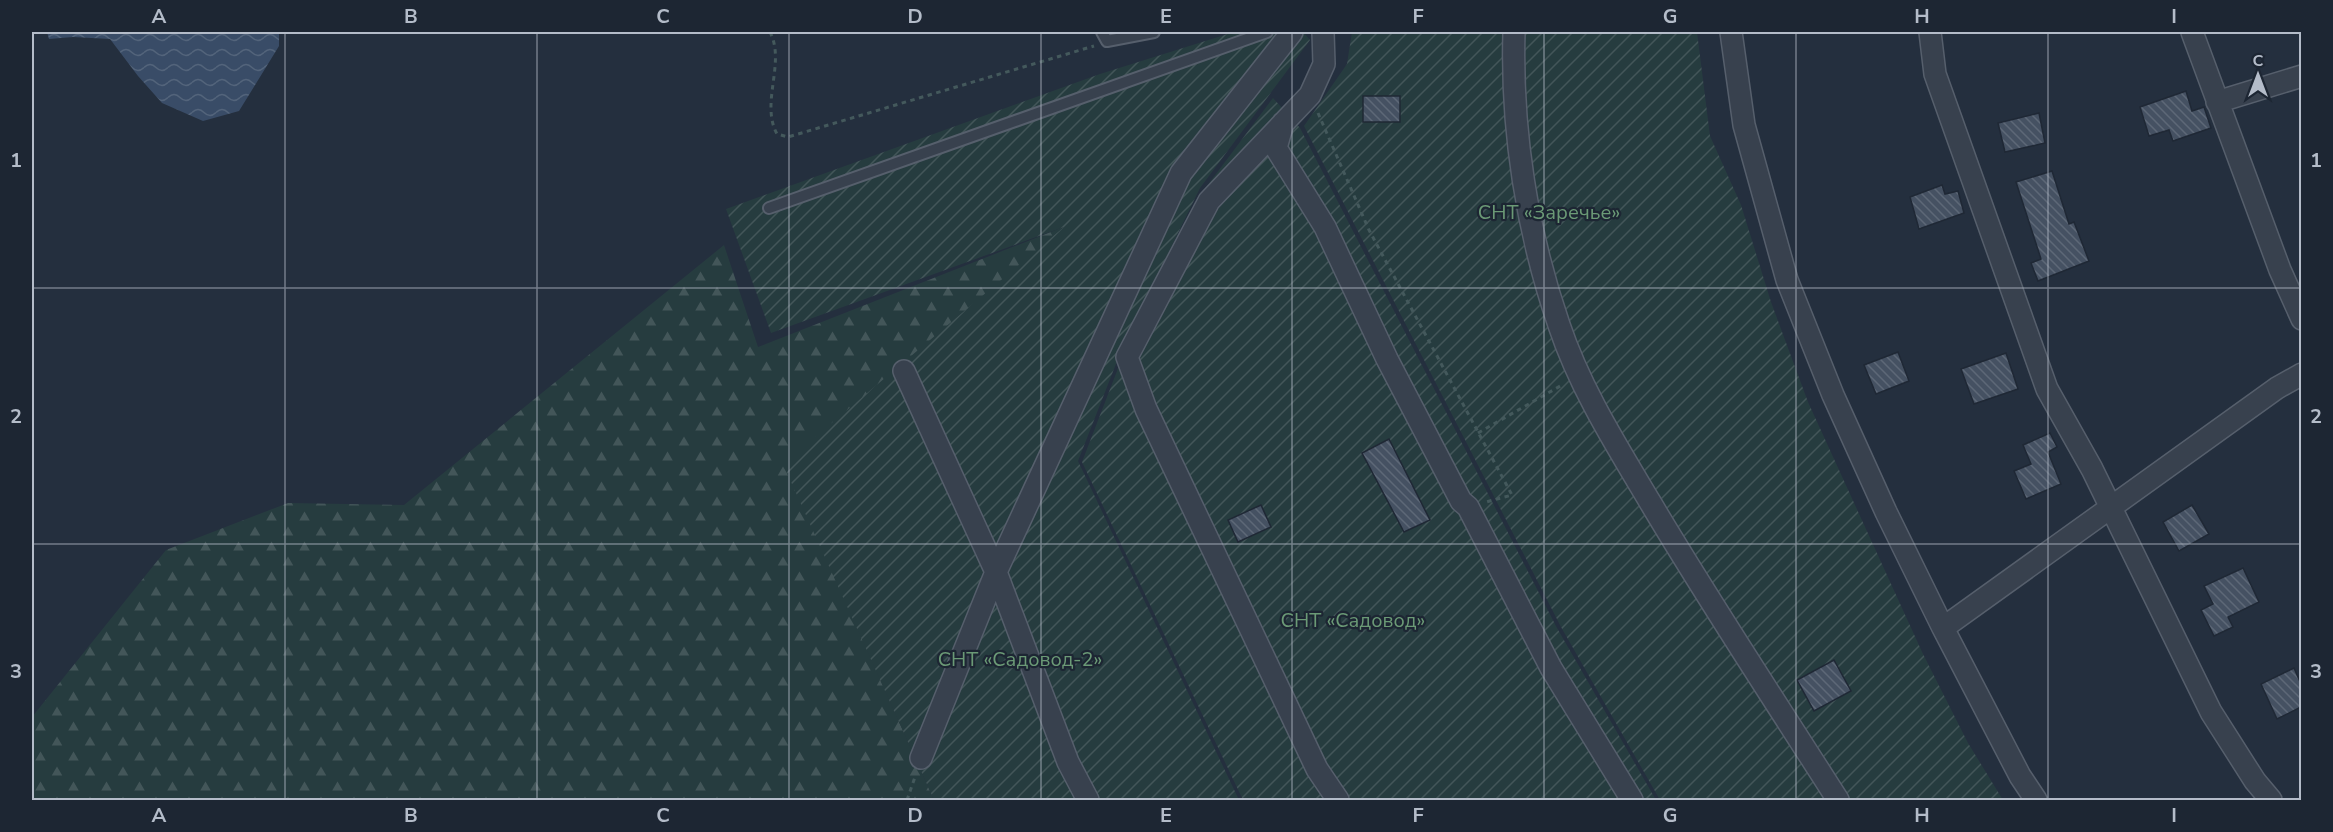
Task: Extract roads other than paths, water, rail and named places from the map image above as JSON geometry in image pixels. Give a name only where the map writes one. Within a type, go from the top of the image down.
[{"type":"street","points":[[921,758],[996,572],[1181,173],[1292,32]]},
{"type":"street","points":[[1323,32],[1324,64],[1310,95],[1209,201],[1127,357],[1146,409],[1312,759],[1338,801]]},
{"type":"street","points":[[1514,32],[1516,122],[1530,220],[1558,325],[1579,375],[1599,415],[1680,553],[1838,801]]},
{"type":"street","points":[[1731,32],[1744,125],[1787,280],[1852,437],[1886,512],[1943,628],[2020,776],[2036,801]]},
{"type":"street","points":[[1930,32],[1935,75],[2047,389],[2092,469],[2211,712],[2255,781],[2271,801]]},
{"type":"street","points":[[2192,32],[2280,270],[2301,319]]},
{"type":"street","points":[[2217,102],[2301,76]]},
{"type":"street","points":[[1284,120],[1276,148],[1324,227],[1387,359],[1461,501],[1468,507],[1551,668],[1632,801]]},
{"type":"street","points":[[903,371],[996,572],[1068,762],[1088,801]]},
{"type":"street","points":[[1943,628],[2277,388],[2301,374]]},
{"type":"lane","points":[[1105,37],[1154,32]]},
{"type":"lane","points":[[769,208],[1267,32]]},
{"type":"water","points":[[47,32],[279,32],[279,46],[239,111],[203,121],[162,103],[110,39],[73,37],[49,39]]},
{"type":"park label","name":"СНТ «Заречье»","points":[[1549,212]]},
{"type":"park label","name":"СНТ «Садовод»","points":[[1353,620]]},
{"type":"park label","name":"СНТ «Садовод-2»","points":[[1020,659]]}]
